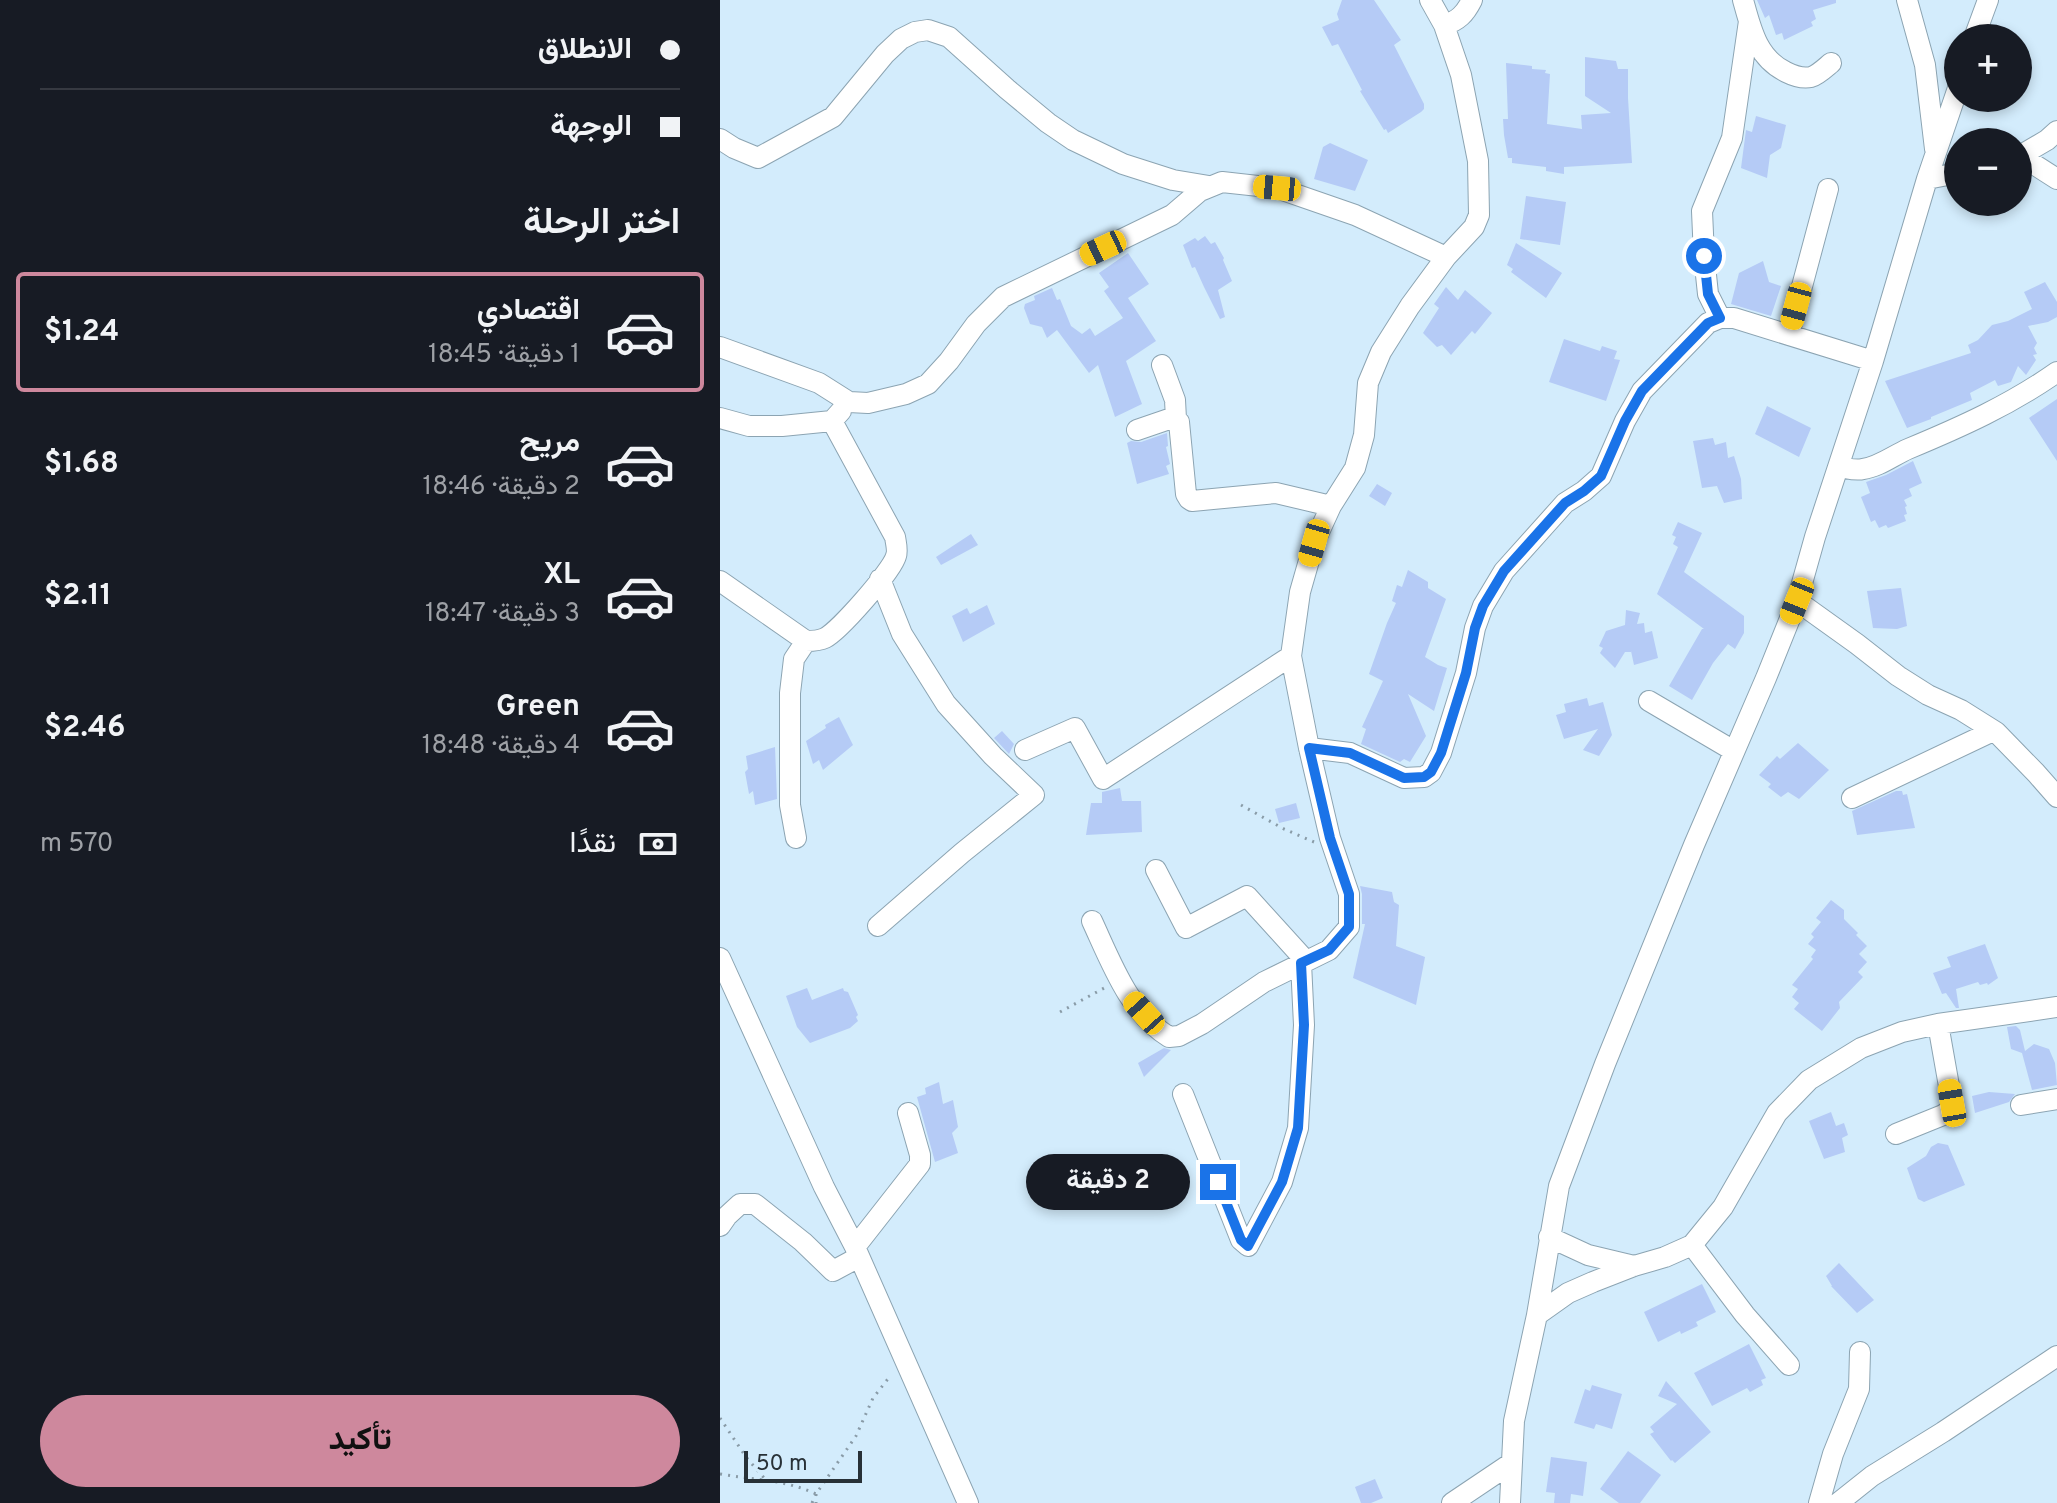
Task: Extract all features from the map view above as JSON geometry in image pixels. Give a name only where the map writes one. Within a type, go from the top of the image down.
[{"type":"street","points":[[1092,921],[1127,995],[1169,1037],[1179,1036],[1202,1024],[1264,982],[1329,950],[1349,927],[1349,894],[1335,853],[1309,748],[1291,656],[1300,592],[1314,543],[1331,506],[1355,468],[1364,435],[1368,383],[1381,352],[1410,306],[1446,257],[1474,227],[1479,215],[1478,161],[1461,75],[1444,25],[1430,0]]},
{"type":"street","points":[[1444,25],[1462,16],[1472,0]]},
{"type":"street","points":[[1743,0],[1756,42],[1765,58],[1778,68],[1801,78],[1813,76],[1831,63]]},
{"type":"street","points":[[1907,0],[1925,65],[1935,154]]},
{"type":"street","points":[[1979,24],[1988,0]]},
{"type":"street","points":[[1720,318],[1708,294],[1702,211],[1732,138],[1749,21]]},
{"type":"street","points":[[720,139],[758,158],[833,117],[901,39],[928,30],[949,37],[1007,89],[1073,140],[1123,164],[1173,180],[1209,186]]},
{"type":"street","points":[[1510,1503],[1514,1421],[1537,1315],[1559,1186],[1694,845],[1797,601],[1950,112]]},
{"type":"street","points":[[2032,149],[2057,131]]},
{"type":"street","points":[[2032,165],[2057,179]]},
{"type":"street","points":[[1927,179],[1944,176]]},
{"type":"street","points":[[720,347],[819,383],[849,402],[868,403],[906,394],[928,384],[976,324],[1003,297],[1172,215],[1200,191],[1222,182],[1277,188],[1355,215],[1446,257]]},
{"type":"street","points":[[1789,335],[1828,189]]},
{"type":"street","points":[[1309,748],[1350,753],[1404,778],[1424,777],[1431,772],[1441,753],[1466,673],[1475,628],[1483,606],[1504,571],[1565,503],[1601,476],[1642,391],[1708,323],[1720,318],[1734,318],[1873,361]]},
{"type":"street","points":[[1162,365],[1175,400],[1189,499],[1276,493],[1331,506]]},
{"type":"street","points":[[1839,467],[1867,469],[1946,435],[2010,403],[2057,372]]},
{"type":"street","points":[[720,418],[749,426],[832,421],[849,402]]},
{"type":"street","points":[[1137,430],[1176,419]]},
{"type":"street","points":[[720,581],[806,641],[815,642],[827,637],[865,599],[880,579],[897,554],[895,537],[832,421]]},
{"type":"street","points":[[878,926],[1034,795],[946,704],[902,634],[880,579]]},
{"type":"street","points":[[1797,601],[1898,676],[1993,731],[2057,797]]},
{"type":"street","points":[[796,838],[790,805],[790,693],[794,659],[806,641]]},
{"type":"street","points":[[1025,750],[1075,728],[1103,779],[1291,656]]},
{"type":"street","points":[[1649,701],[1734,751]]},
{"type":"street","points":[[1852,798],[1993,731]]},
{"type":"street","points":[[1156,870],[1186,928],[1247,896],[1303,962],[1304,1025],[1298,1128],[1282,1182],[1248,1246],[1241,1240],[1183,1094]]},
{"type":"street","points":[[720,958],[824,1187],[857,1252],[968,1503]]},
{"type":"street","points":[[1537,1315],[1568,1293],[1692,1245],[1723,1207],[1777,1113],[1809,1080],[1861,1048],[1902,1032],[1938,1024],[2057,1007]]},
{"type":"street","points":[[1896,1134],[1949,1111],[1952,1103],[1938,1024]]},
{"type":"street","points":[[2021,1105],[2057,1099]]},
{"type":"street","points":[[720,1226],[740,1204],[755,1204],[803,1242],[833,1271],[857,1252],[920,1164],[908,1113]]},
{"type":"street","points":[[1549,1237],[1588,1255],[1634,1266]]},
{"type":"street","points":[[1692,1245],[1745,1315],[1789,1365]]},
{"type":"street","points":[[1819,1503],[1833,1454],[1859,1389],[1860,1352]]},
{"type":"street","points":[[1838,1503],[1872,1476],[2057,1356]]},
{"type":"street","points":[[1452,1503],[1510,1464]]},
{"type":"path","points":[[1241,805],[1335,853]]},
{"type":"path","points":[[1060,1012],[1120,980]]},
{"type":"path","points":[[814,1503],[816,1494],[856,1436],[873,1398],[890,1378],[903,1355]]},
{"type":"path","points":[[720,1418],[765,1479]]},
{"type":"path","points":[[720,1474],[781,1481],[816,1494]]},
{"type":"building","points":[[1342,0],[1374,0],[1401,40],[1394,45],[1424,104],[1421,112],[1388,133],[1360,91],[1338,44],[1332,46],[1322,27],[1339,20],[1337,14]]},
{"type":"building","points":[[1757,0],[1836,0],[1836,3],[1813,10],[1816,19],[1811,22],[1813,26],[1784,40],[1782,33],[1776,35],[1769,15],[1765,18]]},
{"type":"building","points":[[1585,57],[1616,61],[1618,69],[1628,69],[1632,163],[1564,167],[1564,174],[1546,171],[1546,167],[1512,163],[1512,158],[1508,158],[1503,119],[1508,119],[1506,63],[1546,70],[1545,73],[1550,74],[1547,124],[1582,129],[1581,115],[1611,113],[1585,96]]},
{"type":"building","points":[[1756,116],[1786,125],[1781,148],[1770,155],[1767,178],[1741,168],[1746,130],[1752,132]]},
{"type":"building","points":[[1330,143],[1368,160],[1355,191],[1314,179],[1323,147]]},
{"type":"building","points":[[1526,196],[1566,202],[1560,245],[1520,239]]},
{"type":"building","points":[[1205,236],[1211,244],[1215,242],[1232,281],[1218,290],[1225,317],[1220,319],[1183,245]]},
{"type":"building","points":[[1516,243],[1562,273],[1546,298],[1511,272],[1513,269],[1507,265]]},
{"type":"building","points":[[1128,253],[1149,284],[1128,298],[1156,341],[1126,361],[1142,404],[1115,417],[1098,365],[1089,373],[1057,330],[1047,338],[1042,327],[1030,324],[1024,308],[1025,304],[1035,300],[1034,296],[1052,288],[1071,326],[1082,334],[1090,328],[1095,336],[1123,318],[1104,291],[1109,287],[1099,273]]},
{"type":"building","points":[[1763,261],[1769,282],[1781,286],[1771,316],[1731,304],[1739,273]]},
{"type":"building","points":[[2045,282],[2057,302],[2057,317],[2028,326],[2037,343],[2034,348],[2037,354],[2033,355],[2036,360],[2026,375],[2018,366],[2011,382],[1998,386],[1995,380],[1970,393],[1972,400],[1907,428],[1885,381],[1971,353],[1968,345],[1978,340],[1992,325],[2032,309],[2024,292]]},
{"type":"building","points":[[1446,287],[1458,300],[1465,290],[1492,313],[1475,334],[1472,331],[1451,355],[1423,333],[1439,308],[1434,304]]},
{"type":"building","points":[[1564,339],[1600,351],[1602,346],[1617,351],[1614,359],[1620,360],[1606,401],[1549,382]]},
{"type":"building","points":[[2057,399],[2057,461],[2029,418]]},
{"type":"building","points":[[1767,406],[1811,428],[1799,457],[1755,434]]},
{"type":"building","points":[[1167,433],[1170,464],[1166,466],[1169,474],[1137,484],[1127,443],[1141,442]]},
{"type":"building","points":[[1713,438],[1715,445],[1726,442],[1728,458],[1734,456],[1741,479],[1742,499],[1724,503],[1717,486],[1702,488],[1693,441]]},
{"type":"building","points":[[1913,461],[1922,483],[1909,489],[1912,496],[1904,500],[1907,506],[1906,521],[1879,528],[1875,520],[1871,522],[1861,497],[1870,493],[1866,482]]},
{"type":"building","points":[[1377,484],[1392,493],[1385,506],[1369,496]]},
{"type":"building","points":[[1678,522],[1702,533],[1684,572],[1744,616],[1744,633],[1735,649],[1728,644],[1692,700],[1669,686],[1704,629],[1657,594],[1678,547],[1673,544],[1676,537],[1672,535]]},
{"type":"building","points":[[971,534],[978,545],[941,565],[936,557]]},
{"type":"building","points":[[1408,570],[1428,582],[1428,588],[1446,599],[1425,657],[1447,668],[1434,711],[1408,694],[1426,736],[1410,762],[1404,759],[1400,762],[1361,744],[1366,729],[1362,727],[1383,681],[1369,674],[1396,603],[1392,601],[1397,585],[1402,587]]},
{"type":"building","points":[[1901,588],[1907,626],[1897,629],[1873,628],[1867,591]]},
{"type":"building","points":[[987,605],[995,624],[963,642],[952,616],[967,608],[970,614]]},
{"type":"building","points":[[1626,610],[1640,613],[1637,624],[1644,623],[1645,633],[1652,631],[1658,658],[1634,665],[1631,651],[1625,652],[1615,668],[1600,653],[1603,648],[1599,646],[1606,631],[1625,625]]},
{"type":"building","points":[[1587,698],[1589,706],[1603,702],[1612,735],[1599,756],[1583,750],[1598,729],[1564,739],[1556,715],[1566,712],[1564,704]]},
{"type":"building","points":[[839,717],[853,745],[823,770],[819,760],[813,764],[806,741]]},
{"type":"building","points":[[1002,731],[1014,744],[1009,754],[994,738]]},
{"type":"building","points":[[1798,743],[1829,770],[1799,799],[1788,792],[1781,797],[1759,775],[1777,756],[1780,759]]},
{"type":"building","points":[[775,747],[777,799],[755,805],[753,791],[749,794],[746,756]]},
{"type":"building","points":[[1120,788],[1122,801],[1141,801],[1142,832],[1086,835],[1091,803],[1102,803],[1102,792]]},
{"type":"building","points":[[1896,791],[1907,794],[1915,828],[1857,835],[1852,811]]},
{"type":"building","points":[[1296,803],[1300,818],[1279,823],[1275,809]]},
{"type":"building","points":[[1360,886],[1392,892],[1394,902],[1399,905],[1396,946],[1425,957],[1416,1005],[1353,978],[1365,924],[1362,924]]},
{"type":"building","points":[[1831,900],[1844,910],[1844,919],[1867,946],[1859,954],[1867,962],[1858,972],[1863,977],[1839,1002],[1840,1008],[1822,1031],[1794,1009],[1799,1003],[1792,997],[1798,989],[1792,985],[1813,959],[1811,957],[1816,950],[1808,944],[1814,937],[1811,934],[1821,922],[1816,918]]},
{"type":"building","points":[[1985,944],[1998,978],[1988,985],[1978,982],[1956,989],[1959,1008],[1956,1008],[1946,993],[1942,994],[1933,973],[1951,967],[1947,957]]},
{"type":"building","points":[[807,988],[812,1000],[843,988],[848,992],[858,1021],[850,1028],[810,1043],[797,1027],[786,996]]},
{"type":"building","points":[[2016,1026],[2020,1030],[2025,1051],[2034,1044],[2049,1049],[2055,1063],[2057,1085],[2032,1090],[2022,1053],[2011,1049],[2007,1027]]},
{"type":"building","points":[[1164,1048],[1171,1050],[1144,1077],[1138,1063]]},
{"type":"building","points":[[939,1082],[943,1104],[953,1100],[958,1127],[952,1133],[958,1153],[935,1162],[917,1097],[926,1094],[925,1088]]},
{"type":"building","points":[[1989,1092],[2015,1094],[2009,1102],[1975,1113],[1972,1096]]},
{"type":"building","points":[[1831,1112],[1836,1126],[1844,1123],[1848,1135],[1842,1138],[1845,1152],[1824,1159],[1809,1121]]},
{"type":"building","points":[[1938,1143],[1948,1145],[1965,1185],[1924,1202],[1918,1199],[1907,1168],[1926,1156],[1931,1147]]},
{"type":"building","points":[[1839,1263],[1874,1300],[1857,1313],[1831,1286],[1826,1276]]},
{"type":"building","points":[[1702,1284],[1716,1312],[1696,1322],[1698,1326],[1658,1342],[1644,1312]]},
{"type":"building","points":[[1749,1344],[1766,1378],[1761,1380],[1763,1385],[1750,1392],[1747,1388],[1712,1406],[1694,1373]]},
{"type":"building","points":[[1666,1381],[1711,1432],[1675,1463],[1650,1434],[1654,1432],[1650,1427],[1677,1404],[1658,1396]]},
{"type":"building","points":[[1592,1385],[1622,1394],[1612,1429],[1596,1424],[1594,1429],[1574,1423],[1585,1389],[1590,1391]]},
{"type":"building","points":[[1628,1451],[1661,1475],[1640,1503],[1619,1503],[1600,1489]]},
{"type":"building","points":[[1551,1457],[1587,1462],[1583,1496],[1571,1494],[1570,1503],[1554,1503],[1555,1493],[1546,1492]]},
{"type":"building","points":[[1375,1479],[1383,1498],[1361,1503],[1355,1487]]},
{"type":"route","points":[[1218,1182],[1241,1240],[1248,1246],[1282,1182],[1298,1128],[1304,1025],[1301,963],[1329,950],[1349,927],[1349,894],[1330,838],[1309,748],[1350,753],[1404,778],[1424,777],[1431,772],[1441,753],[1466,673],[1475,628],[1483,606],[1504,571],[1565,503],[1601,476],[1642,391],[1708,323],[1720,318],[1708,294],[1704,256]]}]
